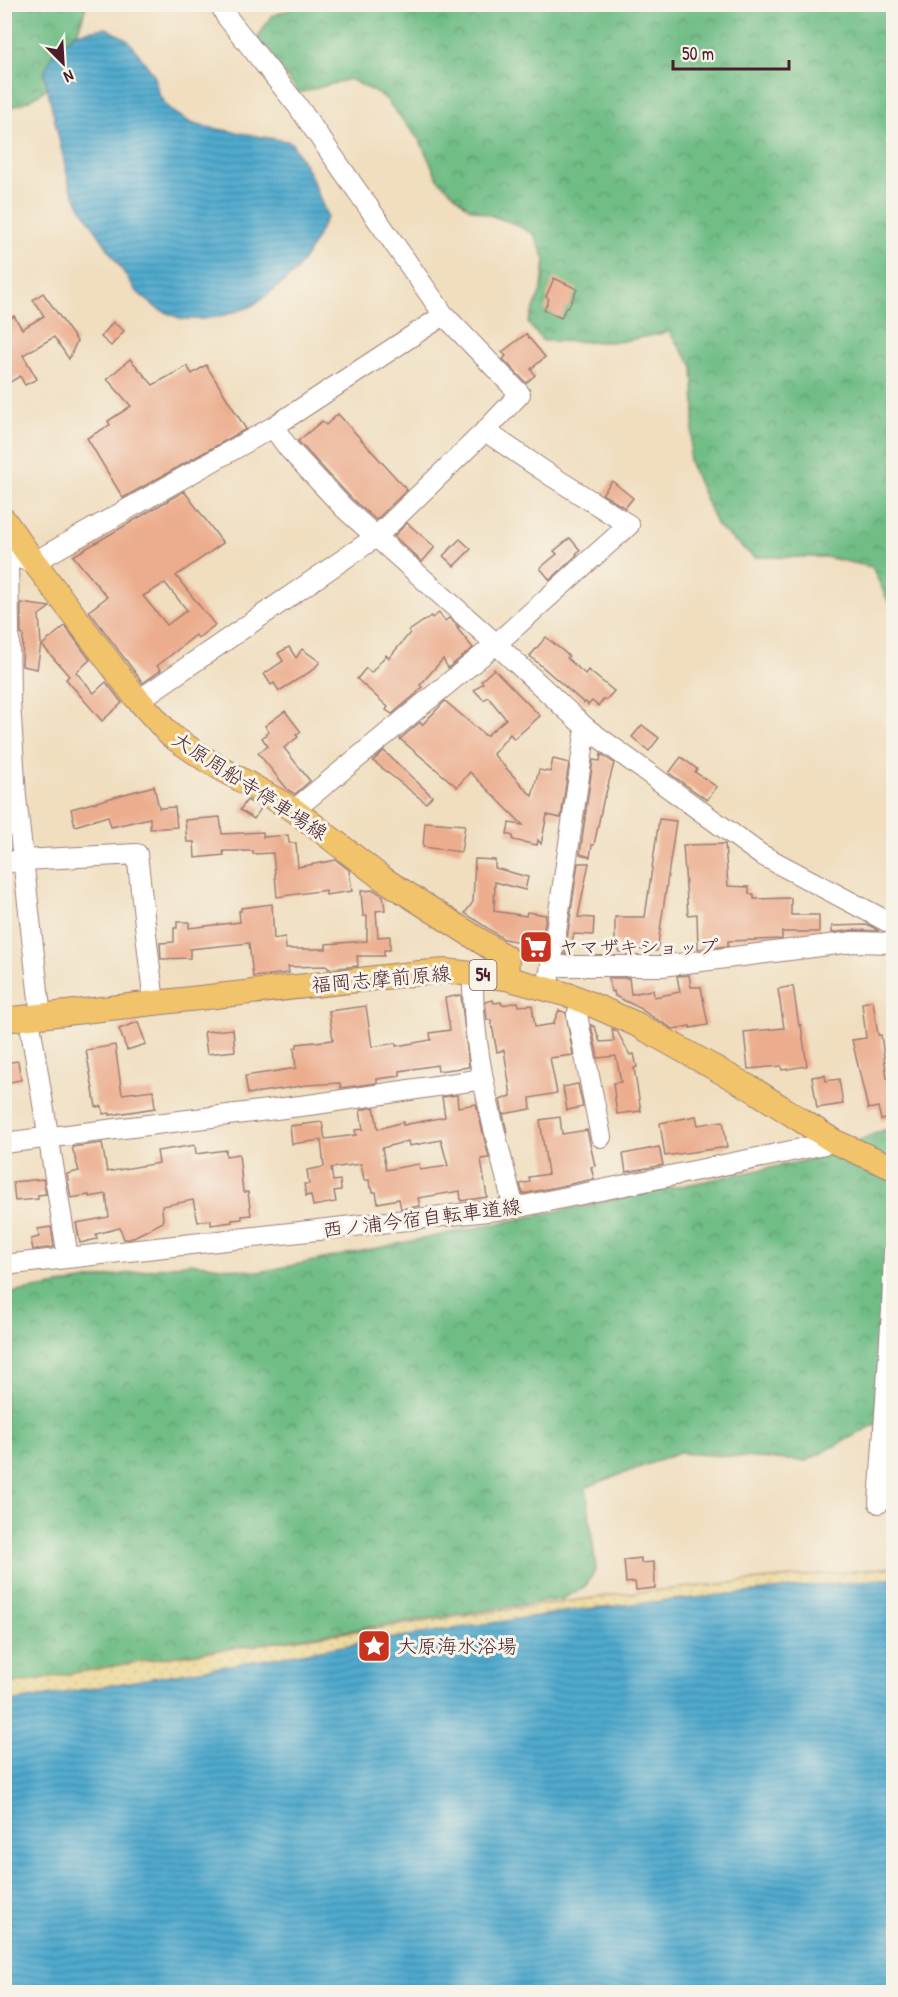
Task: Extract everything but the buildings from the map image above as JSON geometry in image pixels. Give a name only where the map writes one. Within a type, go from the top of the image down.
[{"type":"main road","name":"大原周船寺停車場線","points":[[4,520],[33,562],[139,700],[170,735],[208,761],[294,810],[382,878],[507,958],[506,978]]},
{"type":"main road","name":"福岡志摩前原線","points":[[4,1020],[420,973],[446,971],[506,978],[549,977],[584,1001],[636,1024],[754,1090],[835,1142],[894,1168]]},
{"type":"street","points":[[139,700],[376,537],[520,394],[444,315],[303,112],[226,16],[220,4]]},
{"type":"street","points":[[68,1257],[47,1138],[35,1018],[14,862],[16,796],[10,702],[6,556],[33,562],[273,428],[444,315]]},
{"type":"street","points":[[273,428],[289,449],[344,508],[586,728],[760,854],[894,925]]},
{"type":"street","points":[[294,810],[496,644],[629,525],[546,473],[485,431]]},
{"type":"street","points":[[586,728],[549,977],[662,966],[853,942],[894,943]]},
{"type":"street","points":[[14,862],[137,854],[154,1004]]},
{"type":"street","points":[[473,973],[483,1079],[514,1208]]},
{"type":"street","points":[[584,1001],[577,1015],[601,1137]]},
{"type":"street","points":[[4,1143],[316,1104],[483,1079]]},
{"type":"street","name":"西ノ浦今宿自転車道線","points":[[4,1265],[514,1208],[835,1142]]},
{"type":"street","points":[[879,1503],[894,1250]]},
{"type":"green space","points":[[306,4],[893,5],[893,611],[872,567],[826,557],[754,557],[717,526],[689,461],[695,410],[693,366],[669,332],[618,342],[543,341],[528,323],[542,288],[545,259],[534,234],[510,222],[469,208],[438,179],[420,141],[384,97],[350,79],[299,93],[257,39],[271,16]]},
{"type":"green space","points":[[5,5],[86,5],[63,66],[50,85],[31,99],[5,109]]},
{"type":"green space","points":[[893,1129],[893,1415],[806,1461],[679,1453],[586,1487],[596,1569],[585,1587],[562,1599],[157,1659],[5,1685],[5,1294],[190,1263],[260,1272],[813,1159],[884,1130]]},
{"type":"sand","name":"大原海水浴場","points":[[893,1567],[893,1601],[5,1720],[5,1685],[157,1659],[621,1594]]},
{"type":"water","points":[[106,28],[128,40],[154,75],[159,95],[170,110],[191,123],[201,126],[291,142],[309,172],[327,216],[314,243],[296,271],[250,307],[203,319],[182,319],[158,309],[136,291],[70,187],[44,73],[53,53],[75,33]]},
{"type":"water","points":[[893,1578],[893,1992],[5,1992],[5,1703],[361,1643],[583,1609]]},
{"type":"place","name":"ヤマザキショップ","points":[[536,947]]},
{"type":"place","name":"大原海水浴場","points":[[374,1646]]}]
